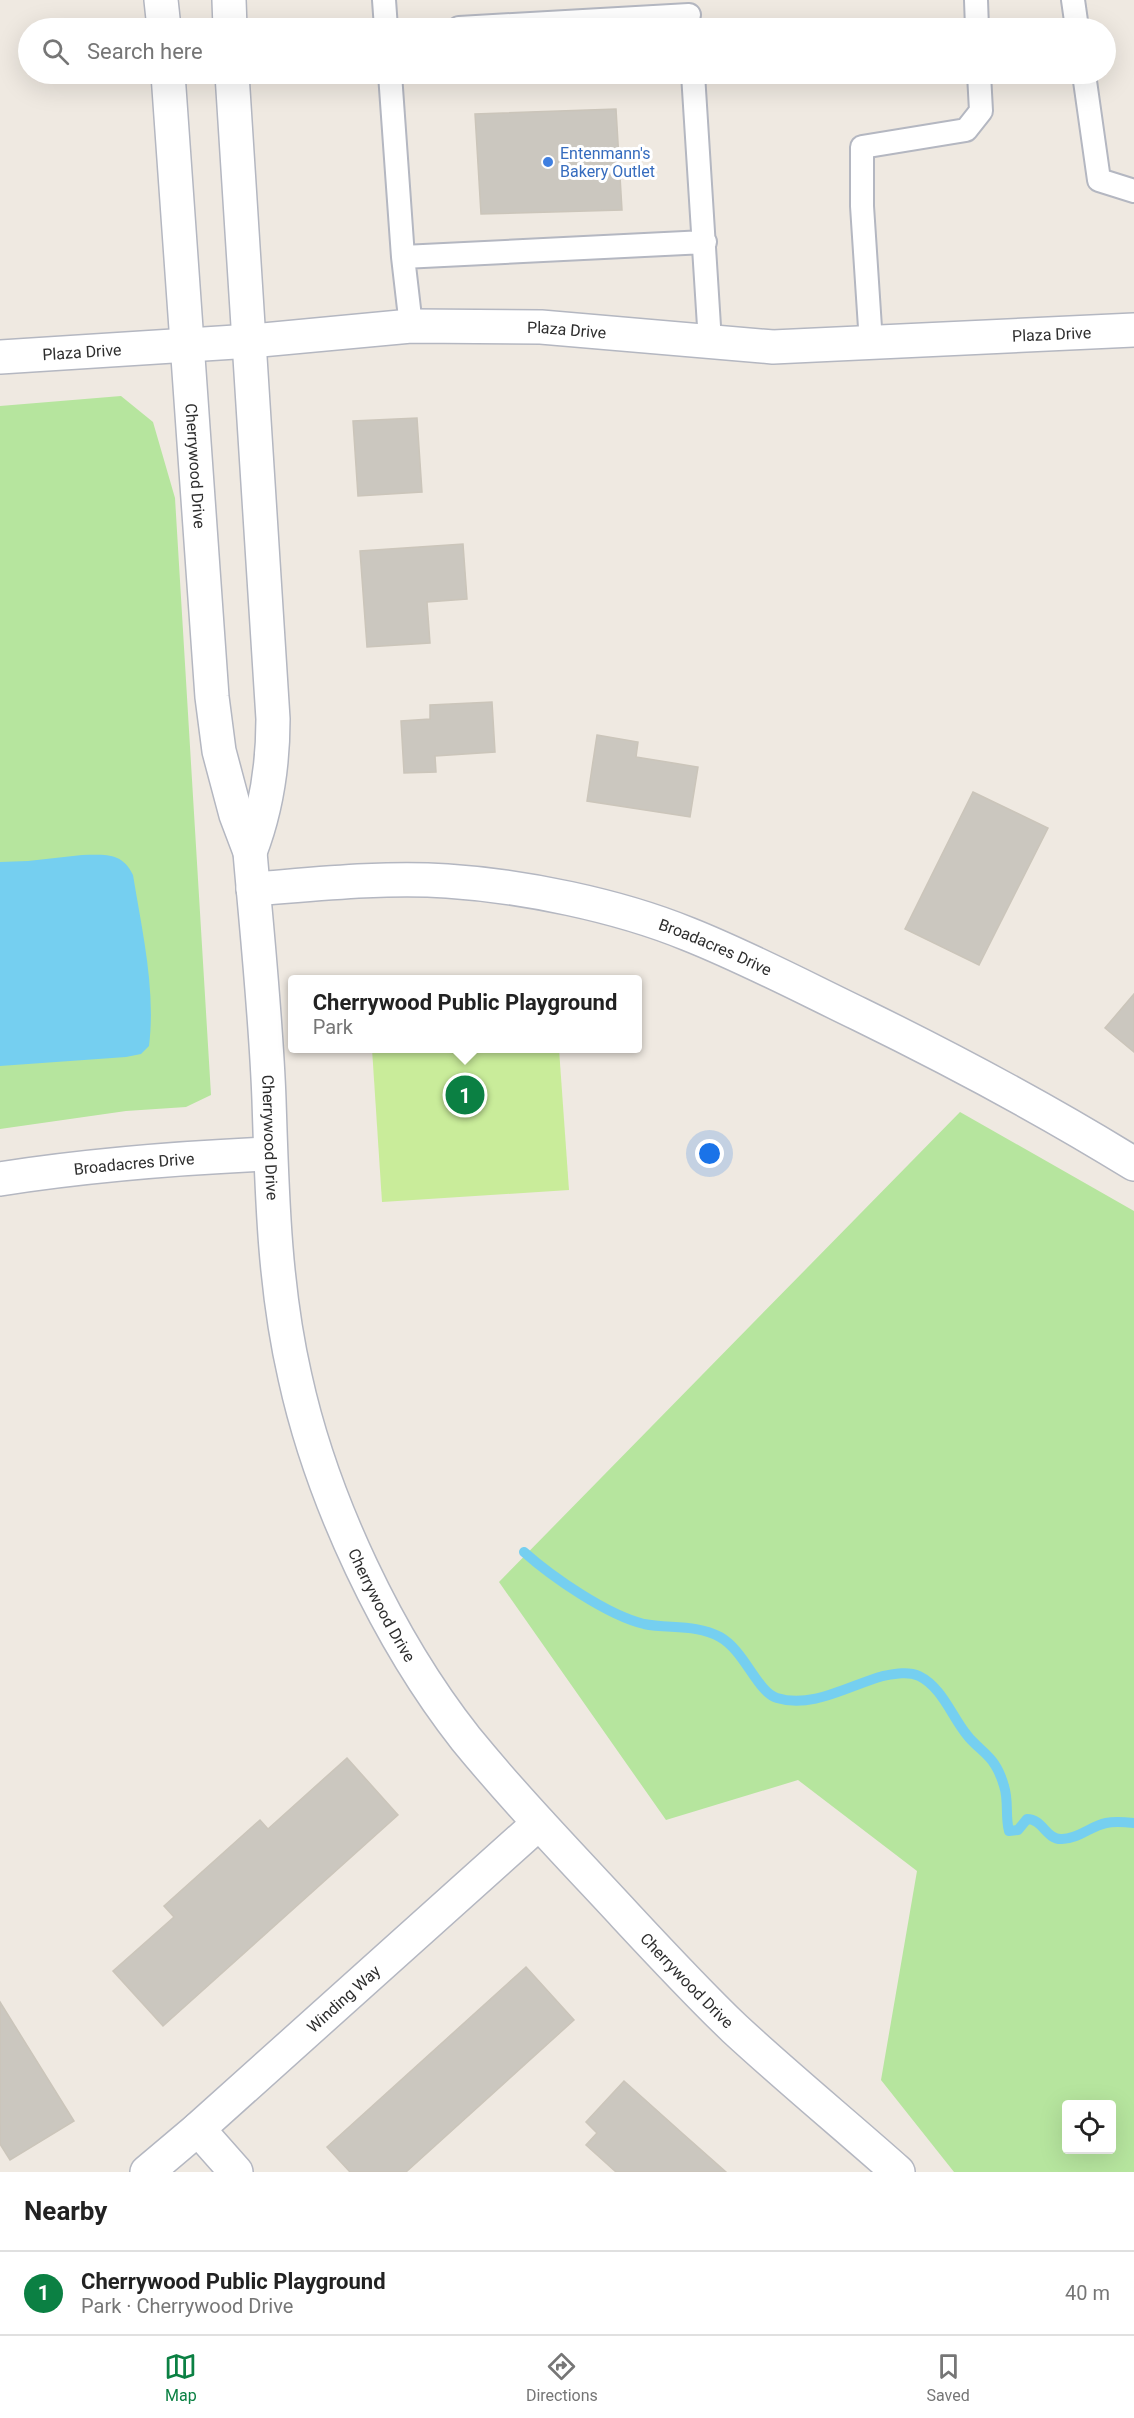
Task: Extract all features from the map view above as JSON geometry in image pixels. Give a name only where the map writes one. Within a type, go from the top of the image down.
[{"type":"street","points":[[161,0],[163,18]]},
{"type":"street","points":[[229,0],[230,18]]},
{"type":"street","name":"Cherrywood Drive","points":[[169,84],[212,697],[219,751],[236,815],[250,852],[269,1097],[269,1154],[274,1229],[286,1335],[305,1417],[340,1513],[363,1567],[417,1670],[466,1738],[539,1823],[698,1993],[898,2172]]},
{"type":"street","name":"Cherrywood Drive","points":[[233,84],[251,341],[273,718],[273,760],[268,791],[261,825],[250,852]]},
{"type":"street","name":"Plaza Drive","points":[[0,357],[251,341],[411,326],[541,327],[773,347],[1134,330]]},
{"type":"street","name":"Broadacres Drive","points":[[253,889],[380,880],[448,881],[513,890],[630,914],[687,933],[734,954],[911,1040],[1071,1125],[1134,1164]]},
{"type":"street","name":"Broadacres Drive","points":[[0,1179],[67,1168],[128,1162],[269,1154]]},
{"type":"street","name":"Winding Way","points":[[147,2172],[539,1823]]},
{"type":"street","points":[[198,2129],[236,2172]]},
{"type":"lane","points":[[384,0],[385,18]]},
{"type":"lane","points":[[976,0],[977,18]]},
{"type":"lane","points":[[1073,0],[1076,18]]},
{"type":"lane","points":[[635,18],[688,15]]},
{"type":"lane","points":[[391,84],[403,257],[411,326]]},
{"type":"lane","points":[[694,84],[710,342]]},
{"type":"lane","points":[[871,344],[862,206],[862,147],[966,130],[981,111],[980,84]]},
{"type":"lane","points":[[1085,84],[1099,180],[1134,191]]},
{"type":"lane","points":[[403,257],[705,242]]},
{"type":"green space","points":[[121,396],[153,422],[175,498],[211,1095],[186,1107],[126,1111],[0,1129],[0,406]]},
{"type":"green space","points":[[372,1053],[559,1053],[569,1190],[382,1202]]},
{"type":"green space","points":[[960,1112],[1134,1211],[1134,2172],[954,2172],[881,2080],[917,1871],[798,1780],[666,1820],[499,1582]]},
{"type":"water","points":[[82,855],[112,856],[124,862],[133,875],[144,939],[151,1003],[149,1046],[141,1054],[126,1057],[0,1066],[0,862]]},
{"type":"building","name":"Entenmann's Bakery Outlet","points":[[616,109],[622,210],[481,214],[475,114]]},
{"type":"building","points":[[417,418],[422,492],[358,496],[353,421]]},
{"type":"building","points":[[463,544],[467,599],[427,602],[430,643],[367,647],[360,551]]},
{"type":"building","points":[[492,702],[495,752],[435,756],[436,772],[404,773],[401,721],[430,719],[430,705]]},
{"type":"building","points":[[597,735],[638,742],[636,757],[698,767],[690,817],[587,801]]},
{"type":"building","points":[[973,792],[1048,828],[979,965],[905,929]]},
{"type":"building","points":[[1134,994],[1134,1052],[1105,1028]]},
{"type":"building","points":[[347,1758],[398,1815],[163,2026],[113,1971],[174,1917],[164,1906],[260,1820],[268,1829]]},
{"type":"building","points":[[526,1967],[574,2020],[406,2172],[350,2172],[327,2147]]},
{"type":"building","points":[[0,2002],[74,2121],[10,2160],[0,2144]]},
{"type":"building","points":[[624,2081],[726,2172],[616,2172],[586,2145],[597,2133],[586,2122]]},
{"type":"waterway","points":[[524,1552],[549,1573],[581,1594],[629,1619],[644,1624],[702,1630],[720,1637],[737,1652],[763,1688],[777,1698],[790,1701],[817,1698],[883,1676],[906,1673],[919,1676],[934,1687],[967,1735],[996,1767],[1005,1792],[1009,1831],[1018,1830],[1027,1819],[1037,1822],[1052,1836],[1062,1839],[1074,1837],[1106,1823],[1134,1823]]},
{"type":"place","name":"Entenmann's Bakery Outlet","points":[[548,162]]},
{"type":"place","name":"Cherrywood Public Playground","points":[[465,1095]]}]
